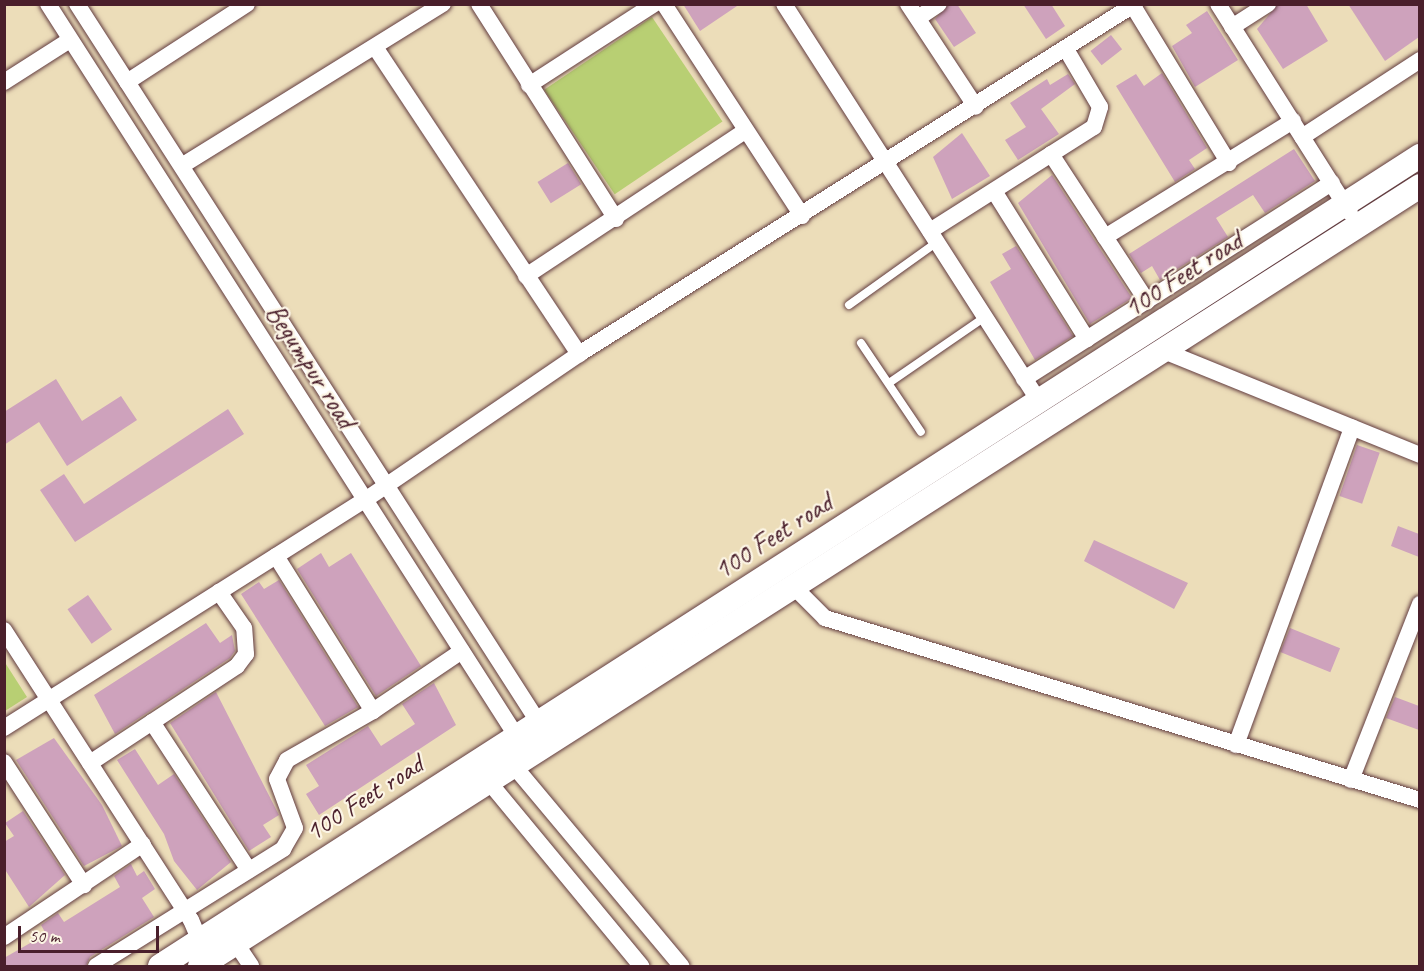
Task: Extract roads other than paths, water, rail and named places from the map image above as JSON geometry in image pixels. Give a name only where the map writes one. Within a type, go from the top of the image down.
[{"type":"street","name":"Begumpur road","points":[[48,4],[515,734],[522,761],[681,966]]},
{"type":"street","name":"Begumpur road","points":[[77,4],[183,165],[544,731]]},
{"type":"street","points":[[127,82],[247,4]]},
{"type":"street","points":[[183,165],[443,4]]},
{"type":"street","points":[[479,4],[616,219]]},
{"type":"street","points":[[530,85],[654,4]]},
{"type":"street","points":[[664,4],[802,216]]},
{"type":"street","points":[[784,4],[1040,402]]},
{"type":"street","points":[[939,4],[913,11],[976,107]]},
{"type":"street","points":[[1218,4],[1351,214]]},
{"type":"street","points":[[1232,27],[1268,4]]},
{"type":"street","points":[[4,728],[365,500],[579,354],[887,164],[1134,5],[1228,162]]},
{"type":"street","points":[[4,82],[70,40]]},
{"type":"street","points":[[375,47],[579,354]]},
{"type":"street","points":[[933,236],[994,190],[1094,127],[1100,117],[1095,97],[1066,49]]},
{"type":"street","points":[[1302,136],[1419,60]]},
{"type":"street","points":[[1105,237],[1293,121]]},
{"type":"street","points":[[136,142],[159,129]]},
{"type":"street","points":[[526,276],[616,219],[745,131]]},
{"type":"street","points":[[1051,154],[1147,301]]},
{"type":"street","name":"100 Feet road","points":[[160,966],[515,734],[544,731],[795,588],[1164,351],[1351,214],[1419,156]]},
{"type":"street","points":[[1024,379],[1332,183]]},
{"type":"street","name":"100 Feet road","points":[[200,966],[522,761],[544,731],[1040,402],[1351,214],[1419,186]]},
{"type":"street","points":[[994,190],[1087,339]]},
{"type":"street","points":[[1164,351],[1419,455]]},
{"type":"street","points":[[1236,746],[1352,428]]},
{"type":"street","points":[[276,556],[373,711]]},
{"type":"street","points":[[795,588],[825,618],[1236,746],[1419,800]]},
{"type":"street","points":[[90,763],[237,666],[246,654],[244,628],[219,592]]},
{"type":"street","points":[[1351,780],[1419,604]]},
{"type":"street","points":[[4,630],[185,910],[200,941],[192,966]]},
{"type":"street","points":[[96,966],[249,870],[292,839],[295,828],[279,792],[279,769],[300,750],[373,711],[462,651]]},
{"type":"street","points":[[152,722],[249,870]]},
{"type":"street","points":[[4,762],[84,885]]},
{"type":"street","points":[[489,782],[641,966]]},
{"type":"street","points":[[4,937],[143,844]]},
{"type":"street","points":[[235,942],[251,966]]},
{"type":"lane","points":[[849,305],[933,236]]},
{"type":"lane","points":[[889,384],[985,317]]},
{"type":"lane","points":[[861,342],[921,432]]}]
